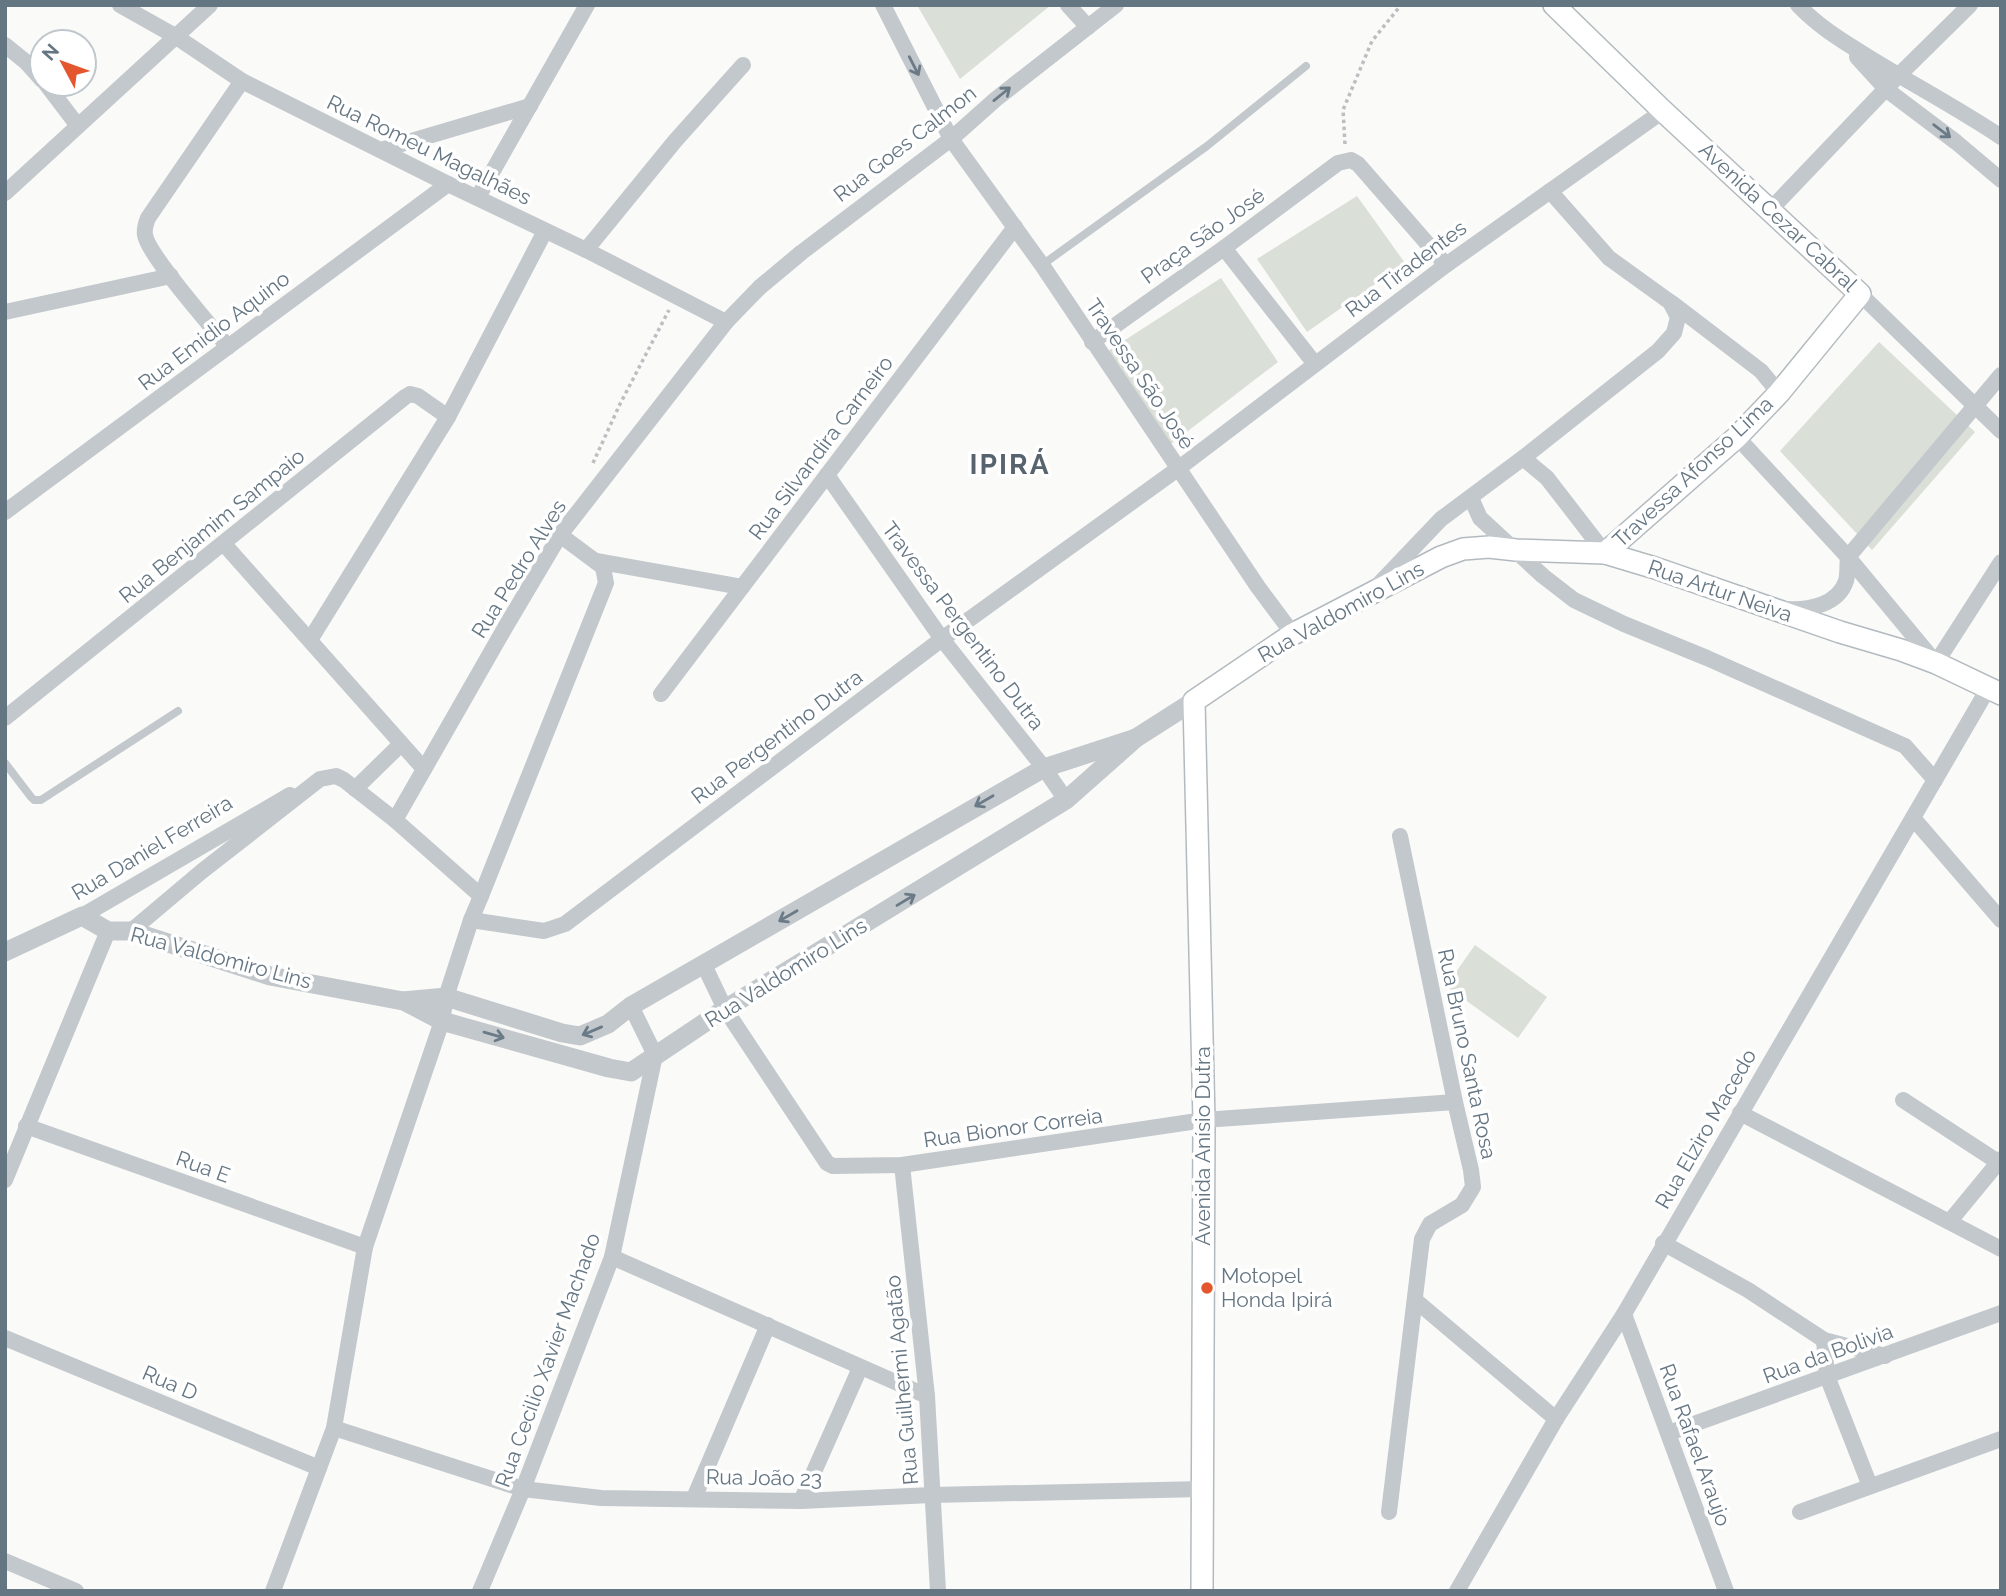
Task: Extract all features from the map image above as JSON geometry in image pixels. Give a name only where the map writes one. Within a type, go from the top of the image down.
[{"type":"main road","name":"Avenida Cezar Cabral","points":[[1554,5],[1663,111],[1860,294]]},
{"type":"main road","name":"Travessa Afonso Lima","points":[[1605,553],[1737,438],[1779,393],[1860,294]]},
{"type":"main road","name":"Rua Artur Neiva","points":[[1441,557],[1463,549],[1489,547],[1605,553],[1936,663],[1995,690]]},
{"type":"main road","name":"Rua Valdomiro Lins","points":[[1194,702],[1293,634],[1441,557]]},
{"type":"main road","name":"Avenida Anísio Dutra","points":[[1194,702],[1204,1121],[1202,1591]]},
{"type":"street","name":"Rua Romeu Magalhães","points":[[120,5],[175,36],[242,81],[726,322]]},
{"type":"street","points":[[5,193],[210,5]]},
{"type":"street","points":[[478,197],[587,5]]},
{"type":"street","name":"Travessa São José","points":[[883,5],[951,139],[1042,265],[1258,587],[1293,634]]},
{"type":"street","points":[[1068,5],[1088,27]]},
{"type":"street","name":"Rua Goes Calmon","points":[[726,322],[760,287],[802,252],[951,139],[996,99],[1116,5]]},
{"type":"street","points":[[1798,5],[1812,20],[1842,40],[2001,137]]},
{"type":"street","points":[[1771,209],[1970,5]]},
{"type":"street","points":[[1842,40],[1887,90],[2001,180]]},
{"type":"street","points":[[5,45],[28,64]]},
{"type":"street","points":[[586,250],[675,141],[743,65]]},
{"type":"street","points":[[228,347],[171,276],[147,241],[145,226],[242,81]]},
{"type":"street","points":[[57,98],[78,126]]},
{"type":"street","points":[[380,150],[530,106]]},
{"type":"street","name":"Rua Tiradentes","points":[[1179,468],[1446,265],[1663,111]]},
{"type":"street","points":[[1342,161],[1358,164],[1446,265]]},
{"type":"street","name":"Praça São José","points":[[1093,342],[1342,161]]},
{"type":"street","name":"Rua Emidio Aquino","points":[[5,512],[448,184]]},
{"type":"street","points":[[1550,191],[1609,258],[1761,371],[1779,393]]},
{"type":"street","name":"Rua Silvandira Carneiro","points":[[661,694],[1015,227]]},
{"type":"street","points":[[310,640],[448,417],[545,232]]},
{"type":"street","points":[[1224,248],[1315,364]]},
{"type":"street","points":[[5,312],[171,276]]},
{"type":"street","name":"Avenida Cezar Cabral","points":[[1860,294],[2001,431]]},
{"type":"street","points":[[1366,597],[1441,519],[1658,351],[1674,333],[1678,317],[1670,302]]},
{"type":"street","name":"Rua Pedro Alves","points":[[395,820],[560,535],[726,322]]},
{"type":"street","points":[[1774,608],[1803,610],[1820,606],[1836,597],[1846,581],[1848,557],[2001,375]]},
{"type":"street","name":"Rua Benjamim Sampaio","points":[[5,718],[410,394],[418,396],[448,417]]},
{"type":"street","points":[[1737,438],[1848,557],[1936,663],[2001,562]]},
{"type":"street","points":[[1523,458],[1547,478],[1605,553]]},
{"type":"street","name":"Rua Pergentino Dutra","points":[[471,920],[544,931],[565,924],[942,639],[1179,468]]},
{"type":"street","name":"Travessa Pergentino Dutra","points":[[827,475],[942,639],[1066,800]]},
{"type":"street","points":[[1471,498],[1480,518],[1574,600],[1905,746],[1935,780]]},
{"type":"street","points":[[273,1591],[334,1428],[365,1247],[442,1021],[446,997],[471,920],[606,583],[603,567],[560,535]]},
{"type":"street","points":[[224,544],[424,769]]},
{"type":"street","points":[[596,561],[742,587]]},
{"type":"street","name":"Rua Elziro Macedo","points":[[1457,1591],[1556,1419],[1624,1314],[1935,780],[1995,690]]},
{"type":"street","name":"Rua Valdomiro Lins","points":[[403,1001],[442,1021],[631,1072],[725,1009],[1066,800],[1136,738],[1194,702]]},
{"type":"street","name":"Rua Valdomiro Lins","points":[[82,916],[108,930],[131,931],[270,976],[403,1001],[446,997],[562,1033],[580,1036],[608,1024],[631,1006],[1044,768],[1136,738]]},
{"type":"street","points":[[355,789],[401,744]]},
{"type":"street","points":[[131,931],[201,872],[320,779],[336,776],[395,820],[481,896]]},
{"type":"street","name":"Rua Daniel Ferreira","points":[[5,952],[82,916],[260,811],[320,779]]},
{"type":"street","points":[[1913,818],[2001,920]]},
{"type":"street","name":"Rua Bruno Santa Rosa","points":[[1389,1512],[1422,1239],[1430,1224],[1462,1205],[1473,1186],[1400,835]]},
{"type":"street","points":[[5,1180],[108,930]]},
{"type":"street","points":[[704,965],[725,1009]]},
{"type":"street","points":[[631,1006],[655,1055]]},
{"type":"street","name":"Rua Bionor Correia","points":[[725,1009],[827,1163],[833,1166],[902,1166],[1204,1121],[1455,1101]]},
{"type":"street","name":"Rua Cecilio Xavier Machado","points":[[480,1591],[523,1489],[612,1257],[655,1055]]},
{"type":"street","points":[[1903,1100],[1999,1160],[1950,1221]]},
{"type":"street","points":[[1740,1114],[2001,1249]]},
{"type":"street","name":"Rua E","points":[[26,1126],[365,1247]]},
{"type":"street","name":"Rua Guilhermi Agatão","points":[[902,1166],[927,1396],[938,1591]]},
{"type":"street","points":[[1663,1243],[1748,1290],[1824,1340],[1885,1356]]},
{"type":"street","points":[[612,1257],[927,1396]]},
{"type":"street","points":[[1415,1300],[1556,1419]]},
{"type":"street","name":"Rua da Bolivia","points":[[1669,1433],[2001,1313]]},
{"type":"street","name":"Rua Rafael Araujo","points":[[1624,1314],[1726,1591]]},
{"type":"street","points":[[695,1498],[768,1325]]},
{"type":"street","name":"Rua D","points":[[5,1338],[319,1468]]},
{"type":"street","points":[[1824,1340],[1827,1376],[1870,1486]]},
{"type":"street","points":[[800,1501],[860,1368]]},
{"type":"street","name":"Rua João 23","points":[[334,1428],[523,1489],[601,1498],[800,1501],[1203,1489]]},
{"type":"street","points":[[1800,1512],[2001,1439]]},
{"type":"street","points":[[5,1562],[52,1586],[76,1591]]},
{"type":"lane","points":[[1042,265],[1207,146],[1306,66]]},
{"type":"lane","points":[[5,762],[31,797],[37,801],[178,711]]},
{"type":"path","points":[[1342,161],[1343,110],[1372,41],[1401,5]]},
{"type":"path","points":[[593,464],[620,404],[676,295]]},
{"type":"shaded area","points":[[917,5],[1051,5],[960,79]]},
{"type":"shaded area","points":[[1357,196],[1405,263],[1307,332],[1257,259]]},
{"type":"shaded area","points":[[1221,278],[1278,362],[1171,444],[1105,353]]},
{"type":"shaded area","points":[[1879,342],[1975,432],[1872,550],[1780,451]]},
{"type":"shaded area","points":[[1475,945],[1547,997],[1518,1038],[1446,986]]},
{"type":"place","name":"Motopel Honda Ipirá","points":[[1207,1288]]},
{"type":"district","name":"IPIRÁ","points":[[1010,464]]}]
